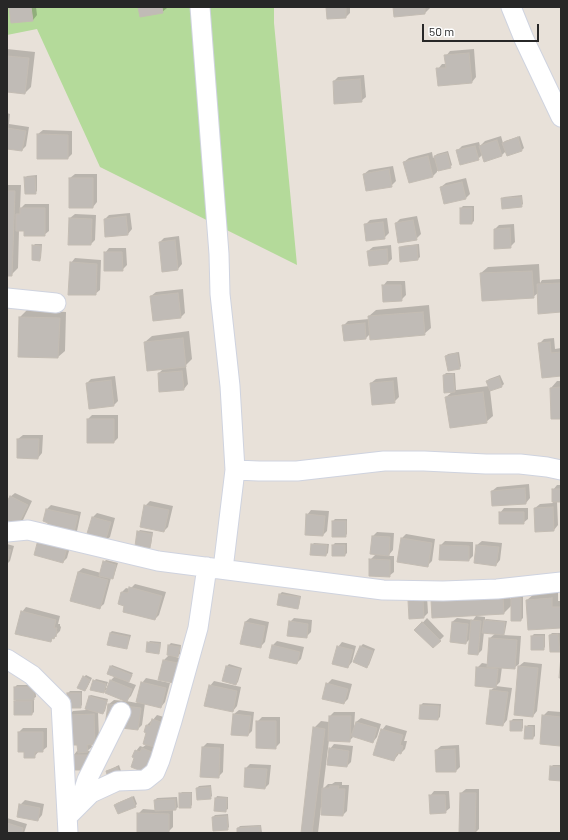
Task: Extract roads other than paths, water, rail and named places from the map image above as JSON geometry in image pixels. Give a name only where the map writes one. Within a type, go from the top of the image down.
[{"type":"street","points":[[72,818],[91,793],[117,781],[145,780],[155,772],[172,721],[215,568],[235,470],[230,386],[220,294],[219,254],[200,7]]},
{"type":"street","points":[[511,7],[524,39],[561,117]]},
{"type":"street","points":[[7,298],[56,303]]},
{"type":"street","points":[[235,470],[297,471],[384,461],[520,464],[561,470]]},
{"type":"street","points":[[7,532],[28,530],[158,561],[383,590],[443,591],[497,589],[561,582]]},
{"type":"street","points":[[7,659],[32,675],[61,704],[72,818]]},
{"type":"street","points":[[72,818],[87,780],[121,712]]}]
